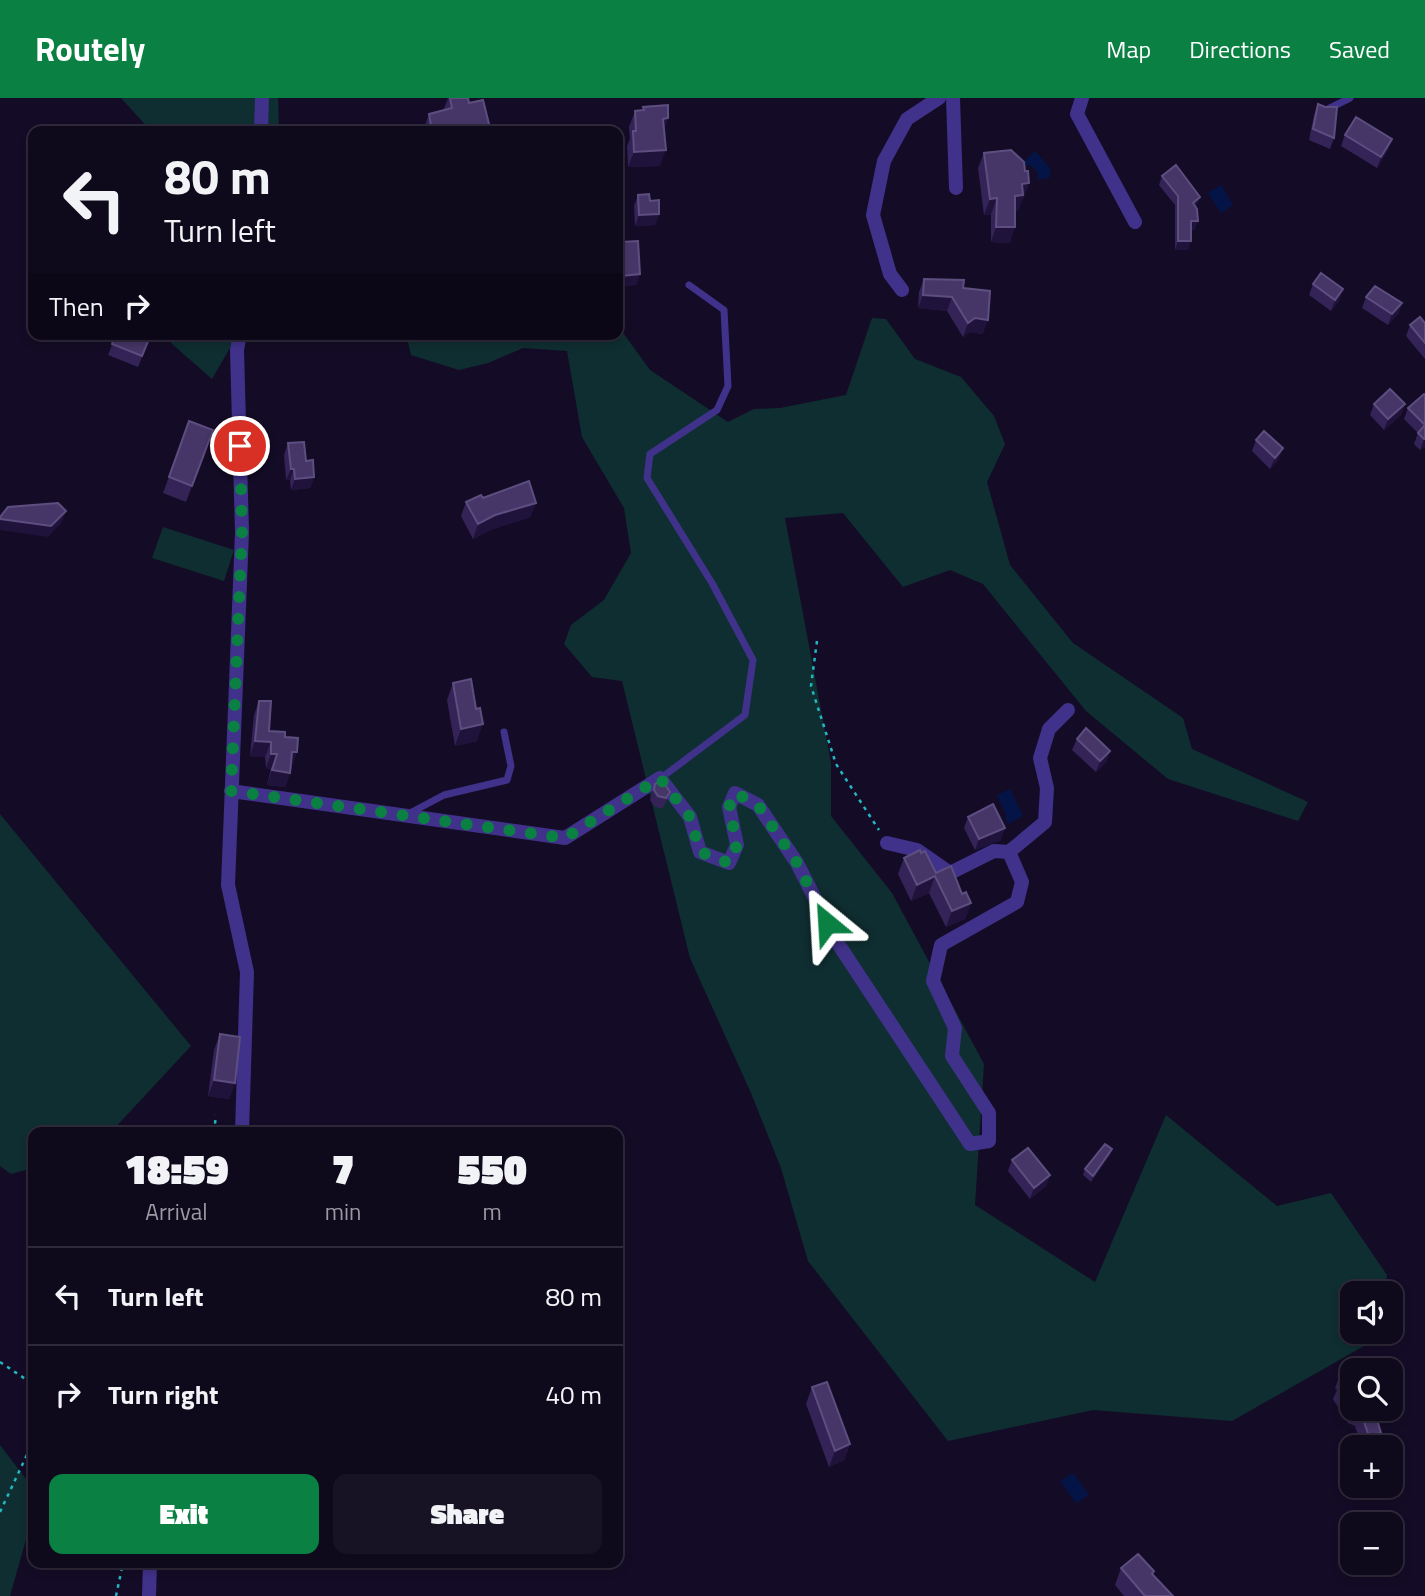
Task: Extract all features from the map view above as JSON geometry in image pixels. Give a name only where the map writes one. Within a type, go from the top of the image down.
[{"type":"street","points":[[261,98],[261,126]]},
{"type":"street","points":[[902,290],[890,274],[873,215],[884,161],[907,119],[948,98],[956,188]]},
{"type":"street","points":[[1083,98],[1077,114],[1135,222]]},
{"type":"street","points":[[239,340],[242,532],[228,885],[247,972],[242,1127]]},
{"type":"street","points":[[887,843],[918,850],[950,873],[994,851],[1009,852],[1045,822],[1047,788],[1040,758],[1049,729],[1068,710]]},
{"type":"street","points":[[231,791],[565,838],[660,778],[690,817],[700,852],[729,863],[737,845],[729,807],[735,793],[758,805],[797,863],[837,942],[970,1144],[989,1141],[989,1113],[952,1056],[955,1028],[933,981],[941,945],[1017,902],[1022,882],[1009,852]]},
{"type":"street","points":[[149,1596],[150,1568]]},
{"type":"lane","points":[[1322,112],[1350,98]]},
{"type":"lane","points":[[660,778],[745,715],[753,660],[712,583],[647,478],[650,454],[718,410],[728,386],[724,310],[689,285]]},
{"type":"lane","points":[[403,817],[444,795],[506,779],[511,766],[504,732]]},
{"type":"path","points":[[817,641],[811,686],[836,764],[887,843]]},
{"type":"path","points":[[215,1127],[216,1115]]},
{"type":"path","points":[[0,1362],[28,1381]]},
{"type":"path","points":[[0,1512],[28,1453]]},
{"type":"path","points":[[116,1596],[122,1568]]},
{"type":"green space","points":[[121,98],[278,98],[279,126],[146,126]]},
{"type":"green space","points":[[872,318],[886,319],[915,359],[961,377],[994,416],[1005,444],[987,482],[1010,565],[1073,643],[1183,718],[1192,749],[1308,802],[1298,821],[1168,779],[1086,711],[983,584],[950,570],[903,587],[843,513],[785,518],[831,763],[831,816],[892,893],[984,1064],[975,1205],[1095,1282],[1166,1115],[1277,1206],[1331,1193],[1387,1275],[1386,1281],[1340,1281],[1340,1344],[1367,1344],[1232,1421],[1093,1410],[948,1441],[808,1261],[781,1168],[751,1093],[690,958],[622,681],[592,677],[564,644],[571,625],[604,600],[631,553],[624,508],[582,437],[567,351],[523,348],[488,363],[459,370],[411,355],[407,340],[623,340],[623,333],[650,370],[728,422],[754,409],[780,408],[846,395]]},
{"type":"green space","points":[[173,340],[235,340],[212,379],[171,343]]},
{"type":"green space","points":[[163,527],[234,550],[224,581],[152,558]]},
{"type":"green space","points":[[0,814],[191,1046],[116,1127],[28,1127],[28,1169],[11,1174],[0,1166]]},
{"type":"green space","points":[[0,1445],[28,1481],[28,1533],[10,1596],[0,1596]]},
{"type":"shaded area","points":[[1035,151],[1049,167],[1051,177],[1039,180],[1032,166],[1025,165],[1025,161]]},
{"type":"shaded area","points":[[1221,185],[1233,205],[1221,213],[1208,193]]},
{"type":"shaded area","points":[[1010,789],[1023,816],[1008,824],[997,795]]},
{"type":"shaded area","points":[[1073,1473],[1089,1495],[1076,1503],[1060,1481]]},
{"type":"building","points":[[450,98],[468,98],[469,103],[483,100],[490,126],[431,126],[429,114],[452,108]]},
{"type":"building","points":[[1318,104],[1337,107],[1334,138],[1313,129]]},
{"type":"building","points":[[668,105],[668,118],[663,119],[666,150],[634,152],[635,111],[644,110],[643,107]]},
{"type":"building","points":[[1356,117],[1392,139],[1381,157],[1345,135]]},
{"type":"building","points":[[1011,150],[1024,162],[1029,183],[1022,184],[1023,195],[1015,196],[1015,227],[996,227],[997,198],[990,199],[984,153]]},
{"type":"building","points":[[1176,165],[1200,197],[1193,203],[1197,209],[1198,221],[1191,221],[1191,241],[1178,241],[1178,196],[1162,176]]},
{"type":"building","points":[[649,194],[650,201],[659,200],[659,214],[639,215],[638,195]]},
{"type":"building","points":[[638,241],[640,274],[623,276],[623,242]]},
{"type":"building","points":[[1321,273],[1343,289],[1335,300],[1313,284]]},
{"type":"building","points":[[924,279],[964,280],[963,288],[990,291],[988,320],[975,318],[968,323],[952,297],[923,295]]},
{"type":"building","points":[[1375,286],[1402,303],[1392,314],[1366,297]]},
{"type":"building","points":[[1420,317],[1425,323],[1425,343],[1410,325]]},
{"type":"building","points":[[114,340],[149,340],[142,356],[112,344]]},
{"type":"building","points":[[1390,389],[1405,404],[1388,419],[1374,404]]},
{"type":"building","points":[[1425,395],[1425,425],[1408,408]]},
{"type":"building","points":[[189,421],[213,430],[192,486],[169,477]]},
{"type":"building","points":[[1425,425],[1425,439],[1424,439],[1418,433]]},
{"type":"building","points":[[1264,431],[1283,448],[1275,458],[1256,440]]},
{"type":"building","points":[[304,442],[306,461],[313,460],[314,477],[295,479],[288,443]]},
{"type":"building","points":[[529,481],[536,503],[495,515],[478,524],[466,502]]},
{"type":"building","points":[[58,503],[66,511],[51,526],[0,519],[8,507]]},
{"type":"building","points":[[471,679],[476,709],[480,708],[483,724],[461,729],[453,683]]},
{"type":"building","points":[[259,701],[271,701],[269,731],[285,732],[285,737],[298,738],[297,752],[292,752],[290,773],[272,770],[277,754],[271,754],[271,742],[255,741]]},
{"type":"building","points":[[1086,728],[1110,751],[1100,761],[1077,739]]},
{"type":"building","points":[[662,780],[670,792],[666,798],[658,796],[654,790],[655,784]]},
{"type":"building","points":[[993,804],[1005,828],[979,839],[968,817]]},
{"type":"building","points":[[920,850],[921,853],[925,851],[936,873],[951,866],[962,894],[966,892],[971,903],[952,911],[935,876],[917,885],[904,858]]},
{"type":"building","points":[[220,1034],[240,1037],[235,1083],[214,1080]]},
{"type":"building","points":[[1105,1144],[1112,1149],[1093,1176],[1085,1169]]},
{"type":"building","points":[[1028,1148],[1050,1175],[1034,1188],[1012,1160]]},
{"type":"building","points":[[827,1382],[850,1444],[835,1451],[812,1387]]},
{"type":"building","points":[[1364,1421],[1378,1421],[1381,1433],[1369,1435]]},
{"type":"building","points":[[1138,1554],[1173,1596],[1145,1596],[1121,1568]]},
{"type":"route","points":[[240,446],[242,532],[231,791],[565,838],[660,778],[690,817],[700,852],[729,863],[737,845],[729,807],[735,793],[758,805],[797,863],[827,923]]}]
